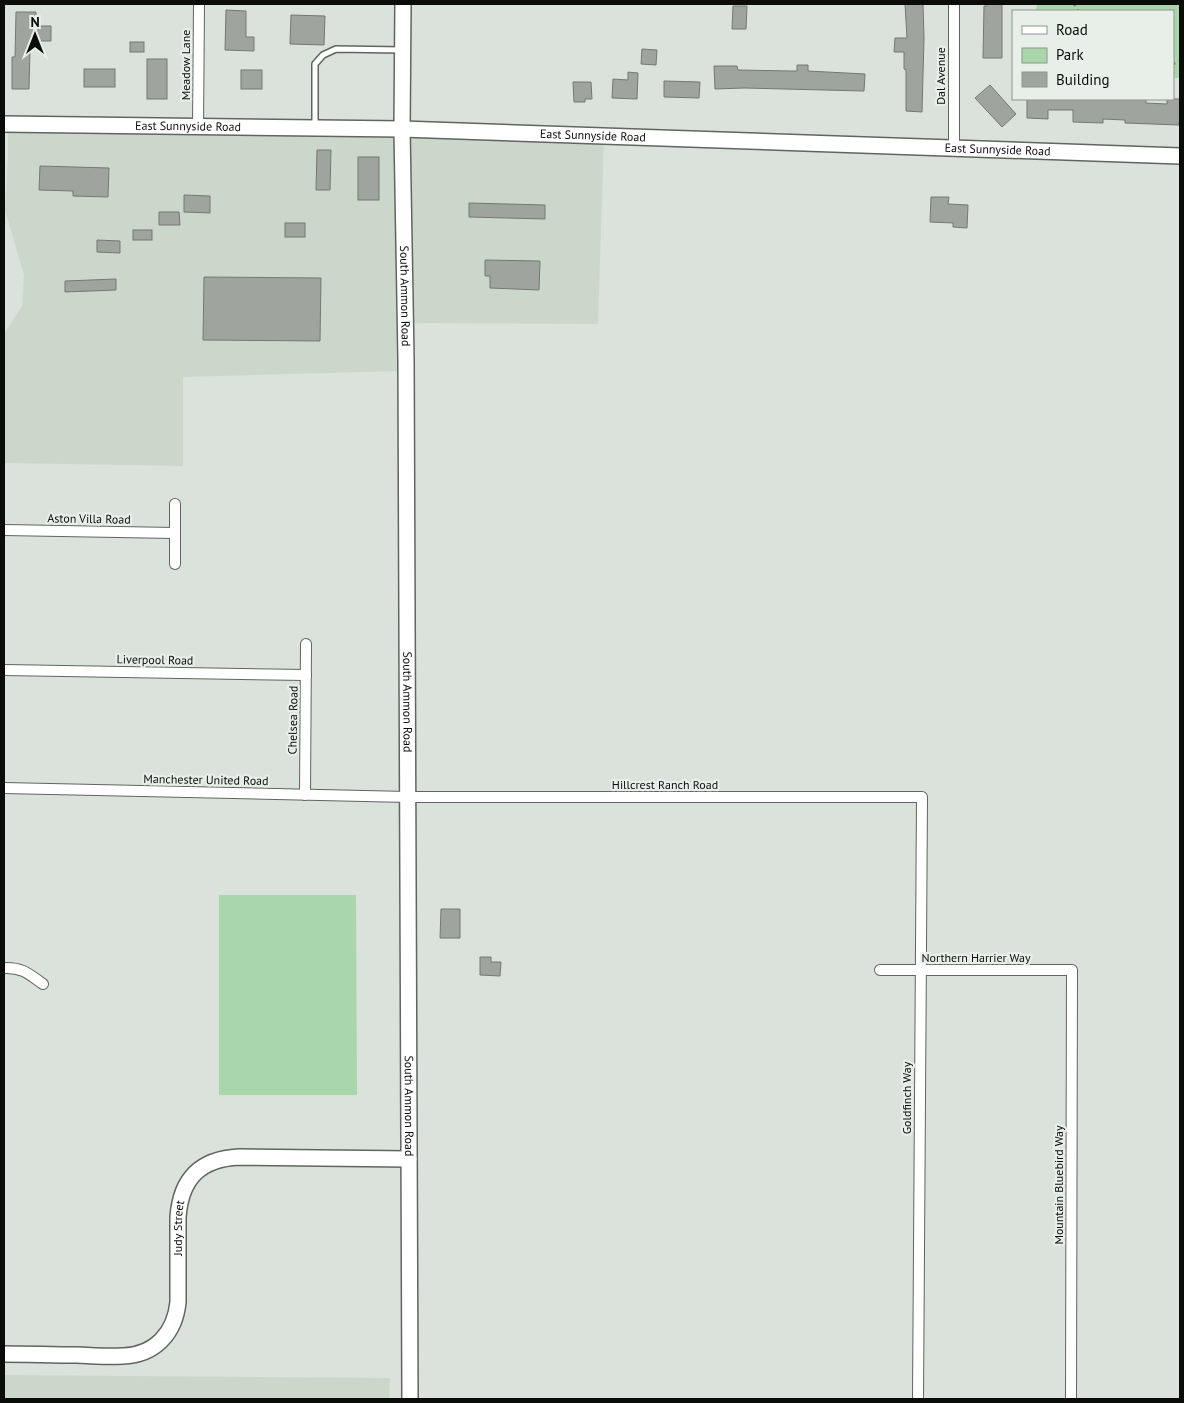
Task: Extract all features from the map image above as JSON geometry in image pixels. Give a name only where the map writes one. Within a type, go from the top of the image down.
[{"type":"street","name":"Meadow Lane","points":[[198,127],[199,4]]},
{"type":"street","name":"South Ammon Road","points":[[402,4],[406,359],[410,1399]]},
{"type":"street","name":"Dal Avenue","points":[[954,4],[954,148]]},
{"type":"street","name":"East Sunnyside Road","points":[[4,124],[402,129],[1180,156]]},
{"type":"street","points":[[175,564],[176,504]]},
{"type":"street","name":"Aston Villa Road","points":[[4,530],[175,533]]},
{"type":"street","name":"Chelsea Road","points":[[305,795],[306,644]]},
{"type":"street","name":"Liverpool Road","points":[[4,670],[306,675]]},
{"type":"street","name":"Manchester United Road","points":[[4,788],[408,798]]},
{"type":"street","name":"Hillcrest Ranch Road","points":[[408,798],[922,797]]},
{"type":"street","name":"Goldfinch Way","points":[[918,1399],[922,797]]},
{"type":"street","points":[[4,968],[16,968],[26,971],[43,984]]},
{"type":"street","name":"Northern Harrier Way","points":[[880,970],[1072,970]]},
{"type":"street","name":"Mountain Bluebird Way","points":[[1071,1399],[1072,970]]},
{"type":"street","name":"Judy Street","points":[[4,1354],[124,1356],[143,1352],[156,1345],[166,1336],[173,1327],[177,1314],[179,1205],[187,1182],[194,1174],[214,1161],[239,1157],[409,1159]]},
{"type":"lane","points":[[315,128],[315,64],[322,55],[336,49],[402,50]]},
{"type":"shaded area","points":[[8,124],[604,136],[598,324],[406,323],[400,371],[183,377],[183,466],[6,463],[4,465],[4,334],[22,306],[24,275],[5,210]]},
{"type":"shaded area","points":[[4,1375],[390,1378],[389,1399],[4,1399]]},
{"type":"green space","points":[[1037,4],[1180,4],[1180,78],[1174,78],[1174,10],[1036,10]]},
{"type":"green space","points":[[219,895],[356,895],[357,1095],[219,1095]]},
{"type":"building","points":[[905,4],[923,4],[922,112],[906,111],[904,52],[894,52],[895,38],[907,38]]},
{"type":"building","points":[[987,4],[1002,4],[1002,58],[983,58],[984,6],[987,6]]},
{"type":"building","points":[[733,6],[747,6],[746,29],[732,29]]},
{"type":"building","points":[[226,10],[246,11],[246,37],[254,37],[254,51],[225,50]]},
{"type":"building","points":[[16,12],[36,12],[36,26],[51,26],[51,41],[37,41],[37,49],[30,49],[29,89],[12,89],[12,57],[15,57]]},
{"type":"building","points":[[291,15],[325,16],[324,45],[290,44]]},
{"type":"building","points":[[130,42],[144,42],[144,52],[130,52]]},
{"type":"building","points":[[642,49],[657,50],[656,65],[641,64]]},
{"type":"building","points":[[147,59],[167,59],[167,99],[147,99]]},
{"type":"building","points":[[797,65],[808,65],[808,71],[865,74],[864,91],[715,89],[714,66],[737,66],[738,70],[797,71]]},
{"type":"building","points":[[84,69],[115,69],[115,87],[84,87]]},
{"type":"building","points":[[241,70],[262,70],[262,89],[241,89]]},
{"type":"building","points":[[628,72],[638,73],[637,99],[612,98],[613,79],[628,80]]},
{"type":"building","points":[[664,81],[700,82],[699,98],[664,97]]},
{"type":"building","points":[[573,82],[591,82],[592,99],[585,99],[585,102],[574,102]]},
{"type":"building","points":[[990,85],[1016,114],[1002,127],[975,98]]},
{"type":"building","points":[[1180,99],[1179,125],[1125,123],[1125,120],[1103,119],[1103,123],[1073,122],[1073,110],[1048,110],[1048,119],[1027,118],[1027,100],[1146,100],[1146,103],[1167,104],[1167,100]]},
{"type":"building","points":[[317,150],[331,150],[330,190],[316,190]]},
{"type":"building","points":[[358,157],[379,157],[379,200],[358,200]]},
{"type":"building","points":[[40,166],[109,168],[108,197],[73,196],[73,191],[39,190]]},
{"type":"building","points":[[184,195],[210,196],[210,213],[184,212]]},
{"type":"building","points":[[931,197],[949,197],[948,204],[968,205],[967,228],[953,227],[953,223],[930,222]]},
{"type":"building","points":[[469,203],[545,205],[545,219],[469,217]]},
{"type":"building","points":[[159,212],[179,212],[180,225],[159,225]]},
{"type":"building","points":[[285,223],[305,223],[305,237],[285,237]]},
{"type":"building","points":[[133,230],[152,230],[152,240],[133,240]]},
{"type":"building","points":[[97,240],[120,241],[120,253],[97,252]]},
{"type":"building","points":[[485,260],[540,261],[539,290],[490,288],[490,276],[485,276]]},
{"type":"building","points":[[204,277],[321,278],[320,341],[203,340]]},
{"type":"building","points":[[116,279],[116,290],[65,292],[65,281]]},
{"type":"building","points":[[441,909],[460,909],[460,938],[440,938]]},
{"type":"building","points":[[480,957],[491,957],[491,962],[501,962],[500,976],[480,975]]}]
